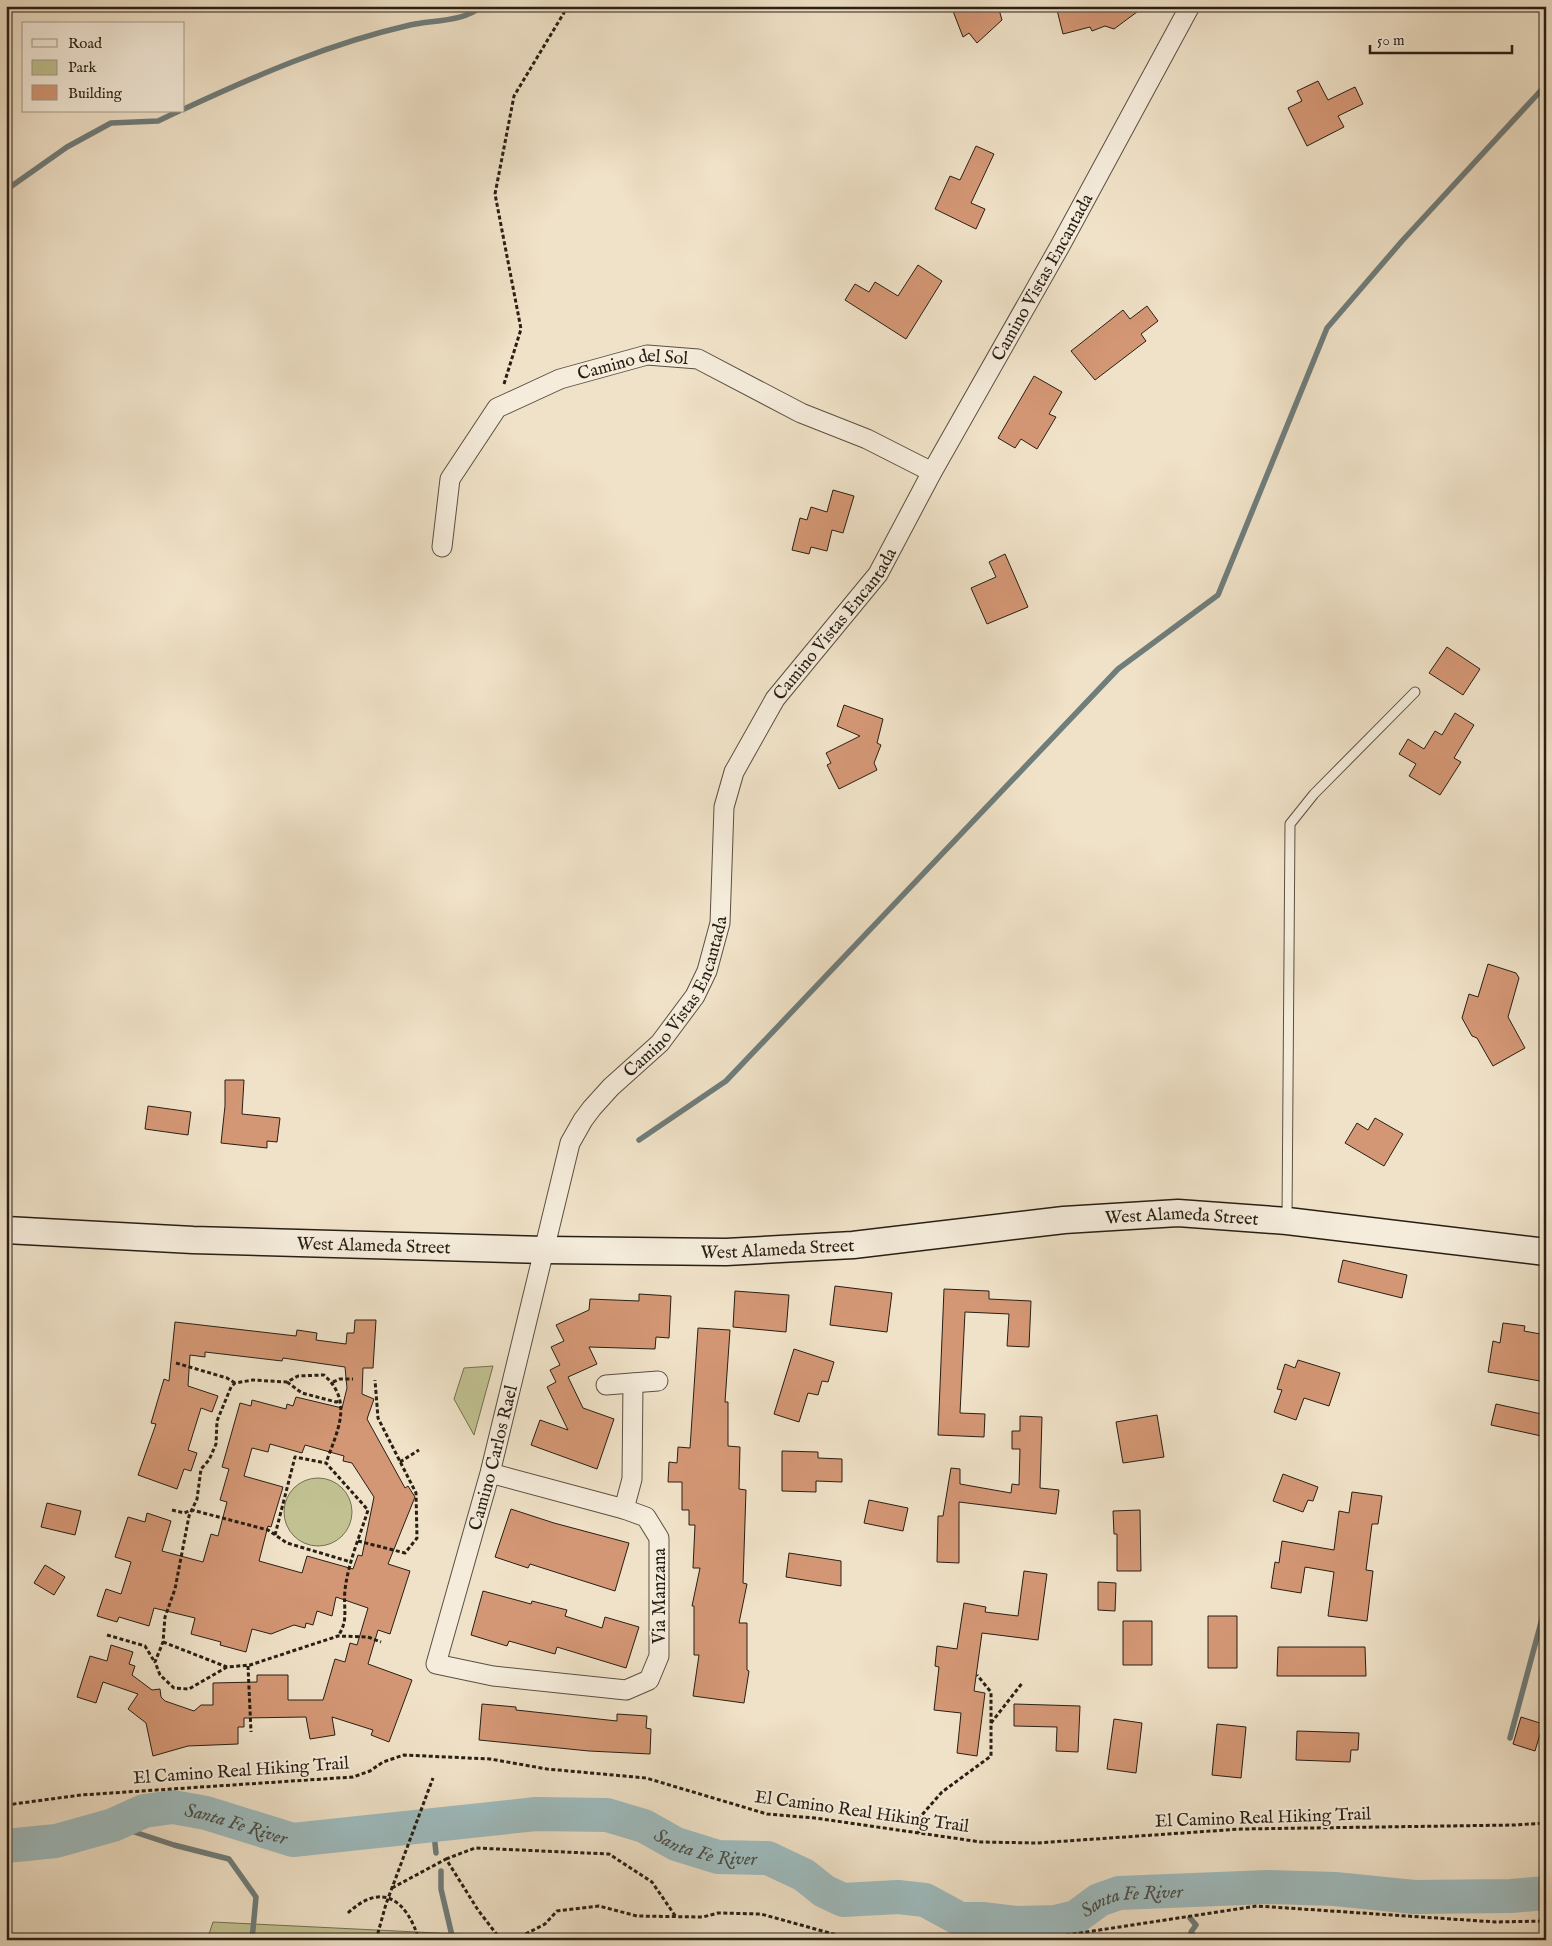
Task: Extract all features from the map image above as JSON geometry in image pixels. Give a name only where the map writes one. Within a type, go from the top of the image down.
[{"type":"street","name":"Camino Vistas Encantada","points":[[545,1250],[570,1143],[583,1120],[611,1086],[660,1043],[675,1026],[695,996],[707,971],[720,924],[724,806],[734,772],[775,699],[878,574],[932,472],[1060,246],[1190,6]]},
{"type":"street","name":"Camino del Sol","points":[[497,408],[560,380],[647,355],[698,359],[802,413],[867,439],[932,472]]},
{"type":"street","points":[[442,547],[450,479],[497,408]]},
{"type":"street","name":"West Alameda Street","points":[[7,1233],[545,1250],[726,1252],[821,1248],[1064,1220],[1133,1214],[1200,1214],[1287,1221],[1546,1252]]},
{"type":"street","name":"Camino Carlos Rael","points":[[436,1664],[490,1473],[545,1250]]},
{"type":"street","points":[[606,1385],[658,1381]]},
{"type":"street","points":[[624,1509],[632,1479],[633,1383]]},
{"type":"street","name":"Via Manzana","points":[[436,1664],[493,1676],[626,1690],[649,1680],[659,1656],[659,1538],[646,1518],[624,1509],[490,1473]]},
{"type":"lane","points":[[1287,1221],[1290,824],[1314,794],[1416,692]]},
{"type":"path","points":[[497,408],[521,329],[495,194],[514,96],[568,6]]},
{"type":"path","points":[[176,1363],[227,1378],[235,1383]]},
{"type":"path","points":[[155,1662],[164,1642],[165,1617],[175,1589],[192,1510],[197,1499],[201,1469],[209,1460],[216,1444],[217,1421],[231,1387],[235,1383],[253,1380],[287,1382],[298,1376],[312,1373],[324,1374],[333,1382],[342,1413],[326,1463]]},
{"type":"path","points":[[333,1382],[340,1379],[353,1379]]},
{"type":"path","points":[[358,1541],[405,1553],[417,1538],[416,1493],[378,1418],[375,1380]]},
{"type":"path","points":[[287,1382],[302,1393],[336,1402],[340,1401]]},
{"type":"path","points":[[400,1462],[419,1450]]},
{"type":"path","points":[[276,1535],[295,1457],[326,1463],[368,1510],[345,1590],[345,1626],[338,1636]]},
{"type":"path","points":[[172,1510],[184,1513],[192,1510],[268,1530],[287,1543],[352,1562]]},
{"type":"path","points":[[108,1635],[145,1646],[155,1662],[160,1675],[174,1688],[189,1689],[227,1667]]},
{"type":"path","points":[[164,1642],[200,1659],[227,1667],[248,1666],[338,1636],[368,1637],[380,1642]]},
{"type":"path","points":[[248,1666],[251,1732]]},
{"type":"path","points":[[919,1833],[920,1817],[942,1792],[991,1756],[991,1692],[977,1675]]},
{"type":"path","points":[[991,1724],[1023,1682]]},
{"type":"path","name":"El Camino Real Hiking Trail","points":[[6,1805],[81,1795],[353,1777],[370,1771],[382,1762],[404,1755],[490,1759],[547,1769],[646,1778],[768,1814],[815,1818],[981,1842],[1037,1843],[1241,1829],[1515,1825],[1546,1822]]},
{"type":"path","points":[[376,1940],[376,1933],[391,1888],[433,1778]]},
{"type":"path","points":[[391,1888],[446,1859],[475,1848],[610,1854],[652,1882],[676,1917]]},
{"type":"path","points":[[446,1859],[478,1910],[501,1940]]},
{"type":"path","points":[[348,1913],[360,1902],[368,1898],[375,1896],[388,1898],[403,1906],[414,1924],[419,1940]]},
{"type":"path","points":[[514,1940],[545,1924],[557,1911],[599,1906],[637,1916],[702,1917],[718,1913],[761,1914],[855,1940]]},
{"type":"path","points":[[1034,1940],[1257,1906],[1496,1922],[1546,1921]]},
{"type":"path","points":[[894,1940],[921,1940]]},
{"type":"green space","points":[[493,1366],[474,1435],[454,1399],[464,1368]]},
{"type":"green space","points":[[318,1478],[331,1481],[342,1488],[349,1499],[352,1512],[349,1525],[342,1536],[331,1543],[318,1546],[305,1543],[294,1536],[287,1525],[284,1512],[287,1499],[294,1488],[305,1481]]},
{"type":"green space","points":[[213,1922],[579,1940],[207,1940]]},
{"type":"building","points":[[951,6],[998,6],[1002,20],[977,43],[969,33],[963,37]]},
{"type":"building","points":[[1056,6],[1145,6],[1114,29],[1105,26],[1092,31],[1090,27],[1063,34]]},
{"type":"building","points":[[1318,81],[1328,100],[1355,87],[1363,104],[1338,116],[1344,127],[1307,146],[1288,108],[1302,101],[1297,91]]},
{"type":"building","points":[[976,146],[994,154],[971,203],[985,209],[976,229],[935,209],[950,176],[960,180]]},
{"type":"building","points":[[918,265],[942,281],[906,339],[845,300],[855,284],[869,292],[875,282],[898,296]]},
{"type":"building","points":[[1147,306],[1158,321],[1141,334],[1146,341],[1095,380],[1071,351],[1123,310],[1130,319]]},
{"type":"building","points":[[1034,376],[1062,392],[1049,414],[1056,417],[1037,449],[1021,439],[1015,448],[998,438]]},
{"type":"building","points":[[833,490],[854,496],[843,533],[832,530],[827,551],[811,547],[809,554],[792,550],[800,518],[807,520],[811,507],[827,512]]},
{"type":"building","points":[[1005,554],[1028,607],[987,624],[971,588],[996,577],[989,562]]},
{"type":"building","points":[[1447,647],[1480,669],[1463,695],[1429,673]]},
{"type":"building","points":[[844,705],[883,719],[877,743],[881,745],[874,763],[877,770],[839,789],[827,765],[831,763],[826,753],[860,736],[837,726]]},
{"type":"building","points":[[1455,713],[1474,725],[1454,758],[1461,762],[1440,795],[1409,776],[1416,764],[1399,754],[1408,739],[1424,749],[1435,731],[1442,735]]},
{"type":"building","points":[[1488,964],[1516,973],[1519,978],[1508,1017],[1525,1048],[1493,1066],[1477,1038],[1472,1036],[1462,1018],[1469,994],[1478,997]]},
{"type":"building","points":[[225,1080],[244,1080],[242,1114],[280,1118],[277,1142],[267,1141],[267,1148],[221,1143],[225,1106]]},
{"type":"building","points":[[148,1106],[191,1112],[188,1135],[145,1129]]},
{"type":"building","points":[[1375,1118],[1403,1134],[1384,1166],[1345,1143],[1357,1123],[1368,1130]]},
{"type":"building","points":[[1343,1260],[1407,1275],[1402,1298],[1338,1282]]},
{"type":"building","points":[[835,1286],[892,1293],[887,1332],[830,1325]]},
{"type":"building","points":[[944,1289],[989,1291],[989,1299],[1031,1301],[1029,1347],[1007,1346],[1009,1314],[965,1312],[960,1413],[985,1414],[984,1437],[938,1435]]},
{"type":"building","points":[[735,1291],[789,1295],[786,1332],[733,1327]]},
{"type":"building","points":[[639,1294],[671,1296],[669,1338],[656,1337],[655,1349],[589,1347],[597,1364],[568,1377],[583,1408],[614,1419],[597,1469],[531,1445],[540,1420],[568,1430],[547,1387],[556,1382],[550,1370],[560,1365],[551,1347],[564,1341],[556,1325],[589,1310],[590,1299],[639,1301]]},
{"type":"building","points":[[355,1320],[376,1320],[373,1368],[363,1368],[362,1394],[374,1399],[367,1419],[405,1488],[408,1486],[415,1497],[388,1564],[410,1571],[390,1634],[378,1630],[368,1664],[412,1680],[389,1742],[371,1735],[373,1730],[332,1717],[335,1735],[310,1739],[306,1717],[244,1718],[244,1727],[238,1727],[238,1744],[188,1746],[153,1756],[146,1723],[128,1709],[138,1694],[103,1682],[96,1703],[77,1697],[90,1656],[107,1661],[111,1645],[133,1652],[129,1664],[135,1666],[132,1675],[152,1690],[160,1689],[161,1697],[165,1701],[194,1711],[201,1705],[213,1705],[213,1683],[257,1682],[257,1675],[288,1675],[288,1700],[323,1700],[335,1659],[345,1662],[350,1643],[357,1645],[368,1608],[336,1597],[332,1616],[317,1611],[313,1625],[306,1623],[305,1628],[294,1625],[271,1634],[252,1629],[246,1652],[220,1645],[221,1642],[191,1634],[195,1618],[154,1608],[149,1626],[119,1617],[117,1622],[97,1616],[106,1589],[121,1594],[131,1562],[115,1557],[128,1517],[145,1522],[147,1513],[171,1521],[162,1551],[203,1562],[211,1534],[218,1536],[227,1502],[220,1500],[229,1469],[222,1467],[240,1403],[251,1406],[252,1400],[286,1409],[287,1404],[293,1406],[296,1397],[342,1408],[347,1388],[345,1367],[283,1358],[282,1361],[205,1352],[205,1357],[190,1355],[188,1386],[218,1396],[212,1412],[201,1408],[188,1450],[197,1453],[191,1471],[184,1469],[177,1489],[138,1475],[156,1424],[151,1423],[164,1379],[169,1381],[175,1322],[296,1336],[297,1330],[317,1333],[316,1340],[346,1344],[347,1333],[354,1333]],"holes":[[[270,1444],[302,1453],[305,1445],[344,1456],[343,1461],[352,1463],[374,1497],[362,1556],[358,1555],[353,1569],[307,1556],[302,1573],[259,1561],[268,1526],[271,1527],[283,1487],[244,1476],[252,1448],[268,1452]]]},
{"type":"building","points":[[1503,1323],[1525,1326],[1524,1331],[1546,1335],[1546,1382],[1488,1372],[1493,1341],[1500,1343]]},
{"type":"building","points":[[698,1328],[730,1330],[725,1402],[728,1402],[728,1446],[740,1447],[739,1489],[746,1490],[743,1583],[747,1584],[739,1623],[747,1623],[747,1670],[749,1671],[744,1703],[693,1696],[699,1655],[694,1655],[694,1606],[692,1606],[700,1568],[693,1568],[695,1525],[689,1525],[689,1510],[682,1510],[682,1482],[668,1482],[669,1462],[677,1463],[678,1447],[690,1448]]},
{"type":"building","points":[[794,1349],[834,1362],[828,1382],[822,1381],[818,1395],[808,1393],[799,1422],[774,1414]]},
{"type":"building","points":[[1298,1360],[1340,1373],[1329,1406],[1304,1398],[1296,1420],[1274,1412],[1282,1390],[1277,1389],[1285,1364],[1295,1368]]},
{"type":"building","points":[[1496,1404],[1546,1415],[1546,1437],[1491,1425]]},
{"type":"building","points":[[1157,1415],[1164,1457],[1123,1463],[1116,1422]]},
{"type":"building","points":[[1020,1416],[1042,1417],[1040,1488],[1059,1490],[1056,1514],[959,1502],[959,1563],[937,1562],[938,1516],[943,1516],[951,1468],[960,1469],[960,1484],[1011,1493],[1012,1484],[1019,1485],[1020,1449],[1012,1449],[1012,1431],[1020,1431]]},
{"type":"building","points":[[782,1451],[818,1452],[818,1458],[842,1459],[842,1482],[816,1481],[816,1492],[782,1491]]},
{"type":"building","points":[[1283,1474],[1318,1487],[1313,1501],[1308,1500],[1303,1512],[1273,1501]]},
{"type":"building","points":[[1352,1492],[1382,1496],[1378,1524],[1372,1524],[1366,1570],[1373,1571],[1367,1621],[1328,1616],[1334,1572],[1305,1567],[1301,1593],[1271,1588],[1275,1562],[1279,1563],[1282,1541],[1334,1550],[1339,1511],[1349,1513]]},
{"type":"building","points":[[869,1500],[908,1508],[903,1531],[864,1523]]},
{"type":"building","points":[[47,1503],[81,1511],[75,1535],[41,1527]]},
{"type":"building","points":[[511,1509],[554,1523],[629,1543],[615,1591],[530,1564],[528,1568],[495,1557]]},
{"type":"building","points":[[1140,1510],[1141,1571],[1117,1571],[1117,1534],[1114,1534],[1113,1511]]},
{"type":"building","points":[[789,1553],[841,1561],[841,1586],[786,1577]]},
{"type":"building","points":[[45,1565],[65,1577],[54,1595],[34,1583]]},
{"type":"building","points":[[1024,1571],[1047,1574],[1038,1640],[982,1633],[974,1691],[985,1693],[977,1756],[957,1753],[961,1713],[934,1710],[939,1667],[935,1666],[937,1646],[957,1649],[964,1603],[986,1607],[985,1612],[1018,1616]]},
{"type":"building","points":[[1098,1582],[1116,1583],[1115,1611],[1098,1610]]},
{"type":"building","points":[[483,1591],[531,1604],[532,1601],[567,1610],[565,1616],[602,1628],[605,1617],[639,1627],[626,1668],[557,1647],[555,1654],[509,1641],[507,1646],[471,1635]]},
{"type":"building","points":[[1208,1616],[1237,1616],[1237,1668],[1208,1668]]},
{"type":"building","points":[[1123,1621],[1152,1621],[1152,1665],[1123,1665]]},
{"type":"building","points":[[1278,1647],[1365,1647],[1366,1676],[1277,1676]]},
{"type":"building","points":[[482,1704],[516,1707],[516,1710],[617,1721],[617,1714],[647,1716],[646,1728],[651,1729],[650,1754],[589,1751],[479,1740]]},
{"type":"building","points":[[1014,1704],[1080,1706],[1078,1752],[1056,1751],[1057,1727],[1014,1726]]},
{"type":"building","points":[[1521,1717],[1543,1724],[1535,1751],[1513,1744]]},
{"type":"building","points":[[1114,1719],[1142,1723],[1136,1773],[1107,1769]]},
{"type":"building","points":[[1217,1724],[1246,1727],[1241,1778],[1212,1775]]},
{"type":"building","points":[[1297,1731],[1359,1733],[1358,1750],[1351,1750],[1350,1762],[1296,1760]]},
{"type":"waterway","points":[[185,109],[267,72],[323,51],[381,32],[410,25],[457,18],[482,6]]},
{"type":"waterway","points":[[639,1140],[726,1081],[1118,669],[1218,595],[1327,328],[1402,241],[1546,85]]},
{"type":"waterway","points":[[6,190],[67,147],[111,123],[158,121],[177,112]]},
{"type":"waterway","points":[[1510,1738],[1546,1604]]},
{"type":"waterway","name":"Santa Fe River","points":[[6,1846],[56,1841],[113,1825],[144,1811],[173,1807],[206,1813],[293,1840],[536,1814],[607,1815],[644,1826],[676,1844],[718,1857],[768,1858],[804,1875],[824,1891],[843,1900],[898,1897],[925,1900],[960,1919],[982,1919],[1016,1923],[1055,1922],[1076,1917],[1099,1900],[1119,1893],[1268,1887],[1335,1889],[1414,1897],[1511,1896],[1546,1893]]},
{"type":"waterway","points":[[113,1825],[174,1845],[229,1859],[256,1897],[252,1940]]},
{"type":"waterway","points":[[433,1825],[436,1853]]},
{"type":"waterway","points":[[441,1871],[441,1889],[453,1940]]},
{"type":"waterway","points":[[1190,1918],[1196,1925],[1191,1932],[1196,1940]]}]
